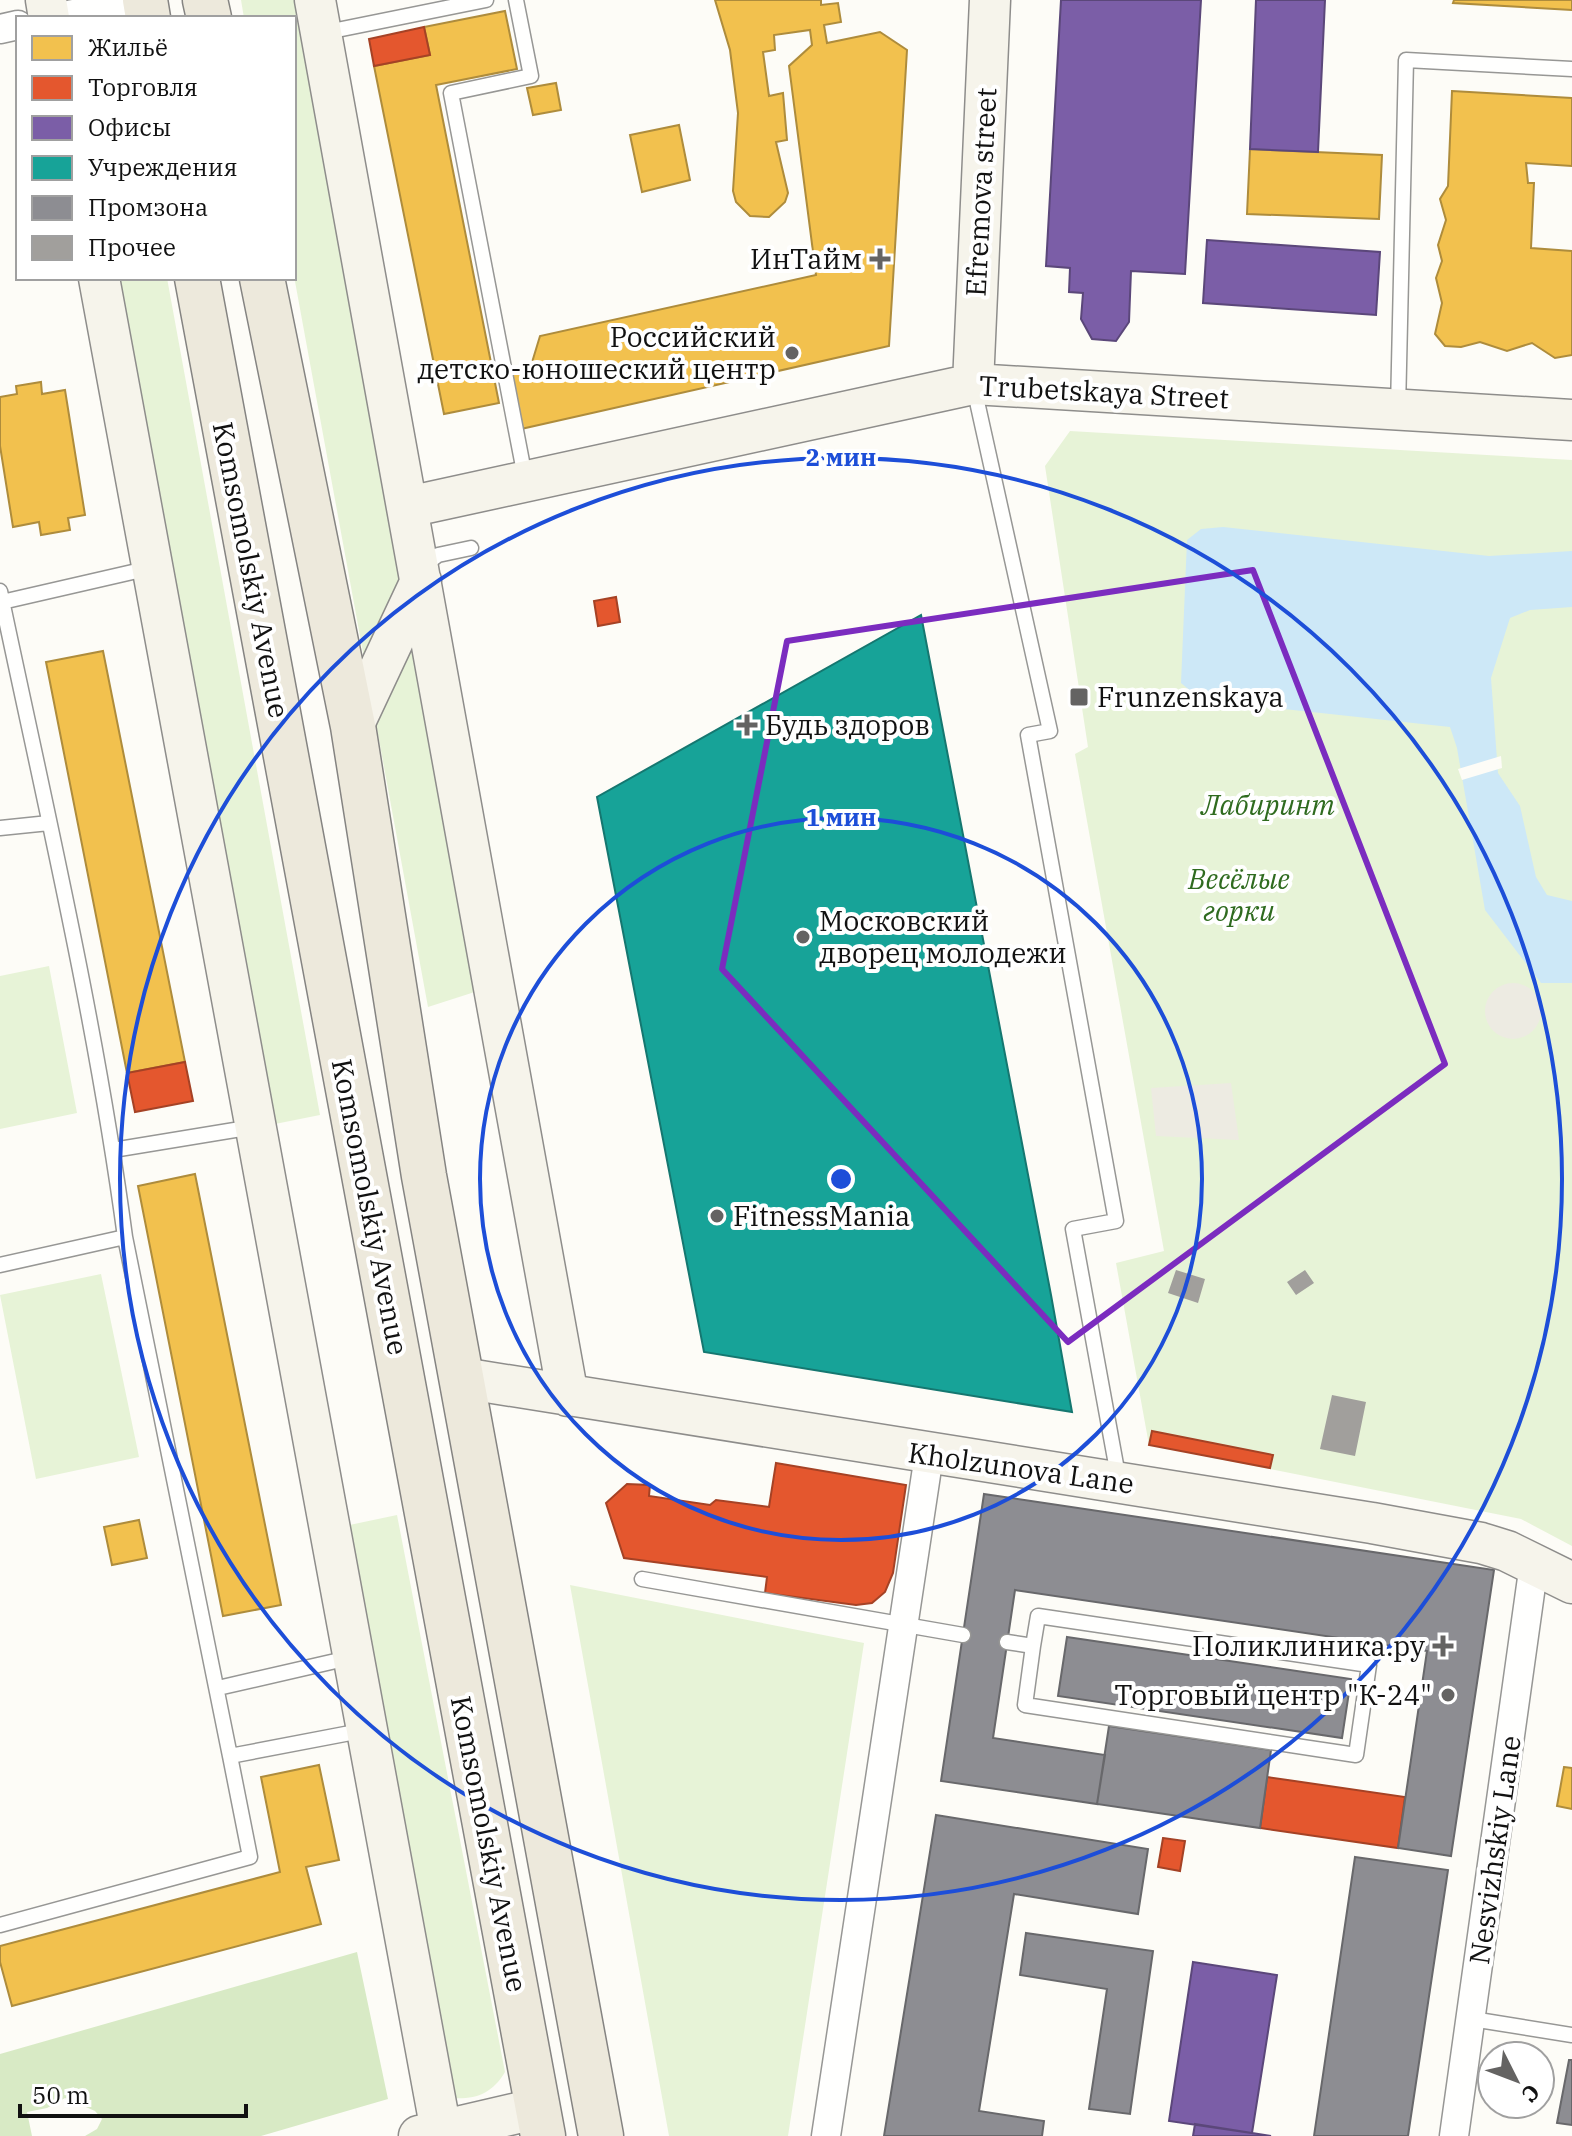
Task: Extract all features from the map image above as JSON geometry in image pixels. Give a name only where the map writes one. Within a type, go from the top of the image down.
[{"type":"main road","name":"Komsomolskiy Avenue","points":[[197,280],[541,2122]]},
{"type":"main road","name":"Komsomolskiy Avenue","points":[[262,280],[353,726],[424,1176],[601,2136]]},
{"type":"street","points":[[61,16],[145,0]]},
{"type":"street","name":"Efremova street","points":[[973,384],[990,0]]},
{"type":"street","points":[[318,17],[568,1396]]},
{"type":"street","points":[[99,280],[253,1127],[367,1730],[430,2134],[541,2122]]},
{"type":"street","name":"Trubetskaya Street","points":[[408,507],[973,384],[1572,420]]},
{"type":"street","points":[[353,726],[420,576]]},
{"type":"street","name":"Kholzunova Lane","points":[[462,1378],[1481,1543],[1572,1583]]},
{"type":"street","points":[[826,2136],[929,1455]]},
{"type":"street","name":"Nesvizhskiy Lane","points":[[1454,2136],[1534,1564]]},
{"type":"lane","points":[[318,17],[486,0]]},
{"type":"lane","points":[[516,0],[531,76],[451,93],[526,481]]},
{"type":"lane","points":[[1398,409],[1406,60],[1572,69]]},
{"type":"lane","points":[[973,384],[1050,731],[1028,735],[1116,1221],[1073,1229],[1119,1482]]},
{"type":"lane","points":[[420,576],[438,555],[471,548]]},
{"type":"lane","points":[[0,1925],[250,1857],[125,1237],[113,1150],[49,823],[4,627],[1,596],[152,568]]},
{"type":"lane","points":[[0,828],[49,823]]},
{"type":"lane","points":[[113,1150],[253,1127]]},
{"type":"lane","points":[[0,1265],[125,1237]]},
{"type":"lane","points":[[642,1579],[963,1635]]},
{"type":"lane","points":[[1038,1616],[1369,1665],[1356,1755],[1025,1705],[1033,1646],[1038,1616]]},
{"type":"lane","points":[[1007,1642],[1033,1646]]},
{"type":"lane","points":[[218,1688],[353,1657]]},
{"type":"lane","points":[[230,1756],[367,1730]]},
{"type":"lane","points":[[1472,2019],[1572,2035]]},
{"type":"highlighted area","points":[[1253,570],[1445,1064],[1068,1342],[722,969],[787,641]]},
{"type":"green space","points":[[241,0],[297,0],[379,465],[484,989],[428,1007],[295,280],[296,16],[244,16]]},
{"type":"green space","points":[[106,280],[167,280],[320,1115],[265,1126]]},
{"type":"green space","points":[[1070,431],[1572,460],[1572,1546],[1521,1519],[1149,1445],[1116,1263],[1164,1251],[1075,754],[1088,747],[1045,466]]},
{"type":"green space","points":[[49,966],[77,1113],[0,1129],[0,976]]},
{"type":"green space","points":[[101,1274],[139,1457],[36,1479],[0,1295]]},
{"type":"green space","points":[[397,1515],[505,2072],[494,2086],[482,2094],[467,2098],[450,2098],[340,1527]]},
{"type":"green space","points":[[570,1585],[864,1643],[788,2136],[669,2136]]},
{"type":"green space","points":[[357,1952],[388,2099],[261,2136],[85,2136],[97,2129],[102,2119],[95,2111],[65,2098],[47,2108],[27,2112],[32,2136],[0,2136],[0,2054]]},
{"type":"shaded area","points":[[1513,983],[1533,991],[1541,1011],[1533,1031],[1513,1039],[1493,1031],[1485,1011],[1493,991]]},
{"type":"shaded area","points":[[1231,1083],[1239,1140],[1156,1136],[1151,1088]]},
{"type":"water","points":[[1223,527],[1489,556],[1572,551],[1572,607],[1530,610],[1510,618],[1491,678],[1498,773],[1520,806],[1536,877],[1547,895],[1572,901],[1572,983],[1541,983],[1485,910],[1457,748],[1450,727],[1201,700],[1181,683],[1187,540],[1201,529]]},
{"type":"pier","points":[[1501,756],[1502,768],[1462,780],[1458,769]]},
{"type":"building: Жильё","points":[[715,0],[821,0],[821,5],[838,3],[841,22],[824,25],[827,43],[880,32],[907,50],[889,346],[521,429],[508,374],[530,369],[540,336],[816,275],[789,66],[812,45],[810,30],[774,35],[775,50],[763,52],[769,96],[783,93],[787,140],[776,142],[788,193],[785,202],[769,217],[750,216],[736,202],[733,191],[738,113],[730,50]]},
{"type":"building: Жильё","points":[[1454,0],[1572,0],[1572,10],[1453,3]]},
{"type":"building: Жильё","points":[[505,11],[517,69],[436,85],[499,403],[444,414],[374,66],[430,55],[424,27]]},
{"type":"building: Жильё","points":[[556,83],[561,110],[533,115],[527,88]]},
{"type":"building: Жильё","points":[[1452,91],[1572,98],[1572,166],[1526,163],[1528,183],[1534,183],[1531,248],[1572,251],[1572,355],[1555,358],[1532,343],[1507,351],[1480,342],[1461,347],[1445,346],[1435,334],[1442,303],[1436,278],[1442,261],[1438,245],[1446,220],[1440,199],[1448,186]]},
{"type":"building: Жильё","points":[[679,125],[690,180],[642,192],[630,135]]},
{"type":"building: Жильё","points":[[1250,149],[1382,155],[1379,219],[1247,214]]},
{"type":"building: Жильё","points":[[41,382],[42,394],[65,390],[85,515],[68,518],[70,530],[41,535],[39,522],[13,527],[0,446],[0,397],[17,394],[16,386]]},
{"type":"building: Жильё","points":[[103,651],[185,1062],[127,1073],[46,662]]},
{"type":"building: Жильё","points":[[195,1174],[281,1605],[223,1616],[138,1186]]},
{"type":"building: Жильё","points":[[139,1520],[147,1558],[112,1565],[104,1527]]},
{"type":"building: Жильё","points":[[319,1765],[339,1860],[306,1867],[321,1924],[12,2006],[0,1962],[0,1946],[280,1872],[261,1777]]},
{"type":"building: Жильё","points":[[1564,1767],[1572,1768],[1572,1809],[1557,1806]]},
{"type":"building: Торговля","points":[[424,27],[430,55],[374,66],[369,39]]},
{"type":"building: Торговля","points":[[616,597],[620,622],[598,626],[594,601]]},
{"type":"building: Торговля","points":[[185,1062],[193,1101],[135,1112],[127,1073]]},
{"type":"building: Торговля","points":[[1152,1431],[1273,1455],[1270,1468],[1149,1445]]},
{"type":"building: Торговля","points":[[776,1463],[906,1485],[893,1573],[885,1592],[872,1603],[856,1605],[765,1593],[767,1577],[624,1558],[606,1503],[627,1484],[650,1485],[649,1496],[710,1505],[716,1500],[769,1507]]},
{"type":"building: Торговля","points":[[1267,1777],[1405,1797],[1398,1848],[1260,1828]]},
{"type":"building: Торговля","points":[[1163,1838],[1185,1841],[1180,1871],[1158,1867]]},
{"type":"building: Офисы","points":[[1061,0],[1201,0],[1185,274],[1131,271],[1129,322],[1116,341],[1092,339],[1081,319],[1083,293],[1069,292],[1070,268],[1046,266]]},
{"type":"building: Офисы","points":[[1256,0],[1325,0],[1318,152],[1250,149]]},
{"type":"building: Офисы","points":[[1207,240],[1380,252],[1376,315],[1203,303]]},
{"type":"building: Офисы","points":[[1193,1962],[1277,1975],[1252,2133],[1169,2121]]},
{"type":"building: Офисы","points":[[1195,2124],[1271,2136],[1193,2136]]},
{"type":"building: Учреждения","name":"Московский дворец молодежи","points":[[921,615],[1072,1412],[704,1352],[597,797]]},
{"type":"building: Промзона","name":"Торговый центр \"К-24\"","points":[[984,1494],[1494,1570],[1451,1856],[1398,1848],[1427,1651],[1015,1590],[993,1738],[1105,1755],[1097,1804],[941,1781]]},
{"type":"building: Промзона","points":[[1067,1637],[1351,1679],[1342,1738],[1058,1696]]},
{"type":"building: Промзона","points":[[1109,1726],[1271,1750],[1260,1828],[1097,1804]]},
{"type":"building: Промзона","points":[[936,1815],[1148,1849],[1138,1914],[1014,1894],[979,2111],[1044,2121],[1042,2136],[884,2136]]},
{"type":"building: Промзона","points":[[1355,1857],[1448,1870],[1408,2136],[1314,2136]]},
{"type":"building: Промзона","points":[[1026,1933],[1153,1951],[1130,2114],[1089,2109],[1107,1989],[1020,1975]]},
{"type":"building: Промзона","points":[[1569,2060],[1572,2060],[1572,2125],[1557,2123]]},
{"type":"building: Прочее","points":[[1176,1270],[1205,1279],[1198,1303],[1168,1293]]},
{"type":"building: Прочее","points":[[1305,1270],[1314,1283],[1296,1295],[1287,1282]]},
{"type":"building: Прочее","points":[[1332,1395],[1366,1402],[1355,1456],[1320,1449]]},
{"type":"place","name":"ИнТайм","points":[[880,259]]},
{"type":"place","name":"Российский детско-юношеский центр","points":[[792,353]]},
{"type":"place","name":"Frunzenskaya","points":[[1079,697]]},
{"type":"place","name":"Будь здоров","points":[[747,725]]},
{"type":"place","name":"Московский дворец молодежи","points":[[803,937]]},
{"type":"place","name":"FitnessMania","points":[[717,1216]]},
{"type":"place","name":"Поликлиника.ру","points":[[1443,1646]]},
{"type":"place","name":"Торговый центр \"К-24\"","points":[[1448,1695]]},
{"type":"park label","name":"Лабиринт","points":[[1268,805]]},
{"type":"park label","name":"Весёлые горки","points":[[1239,895]]}]
